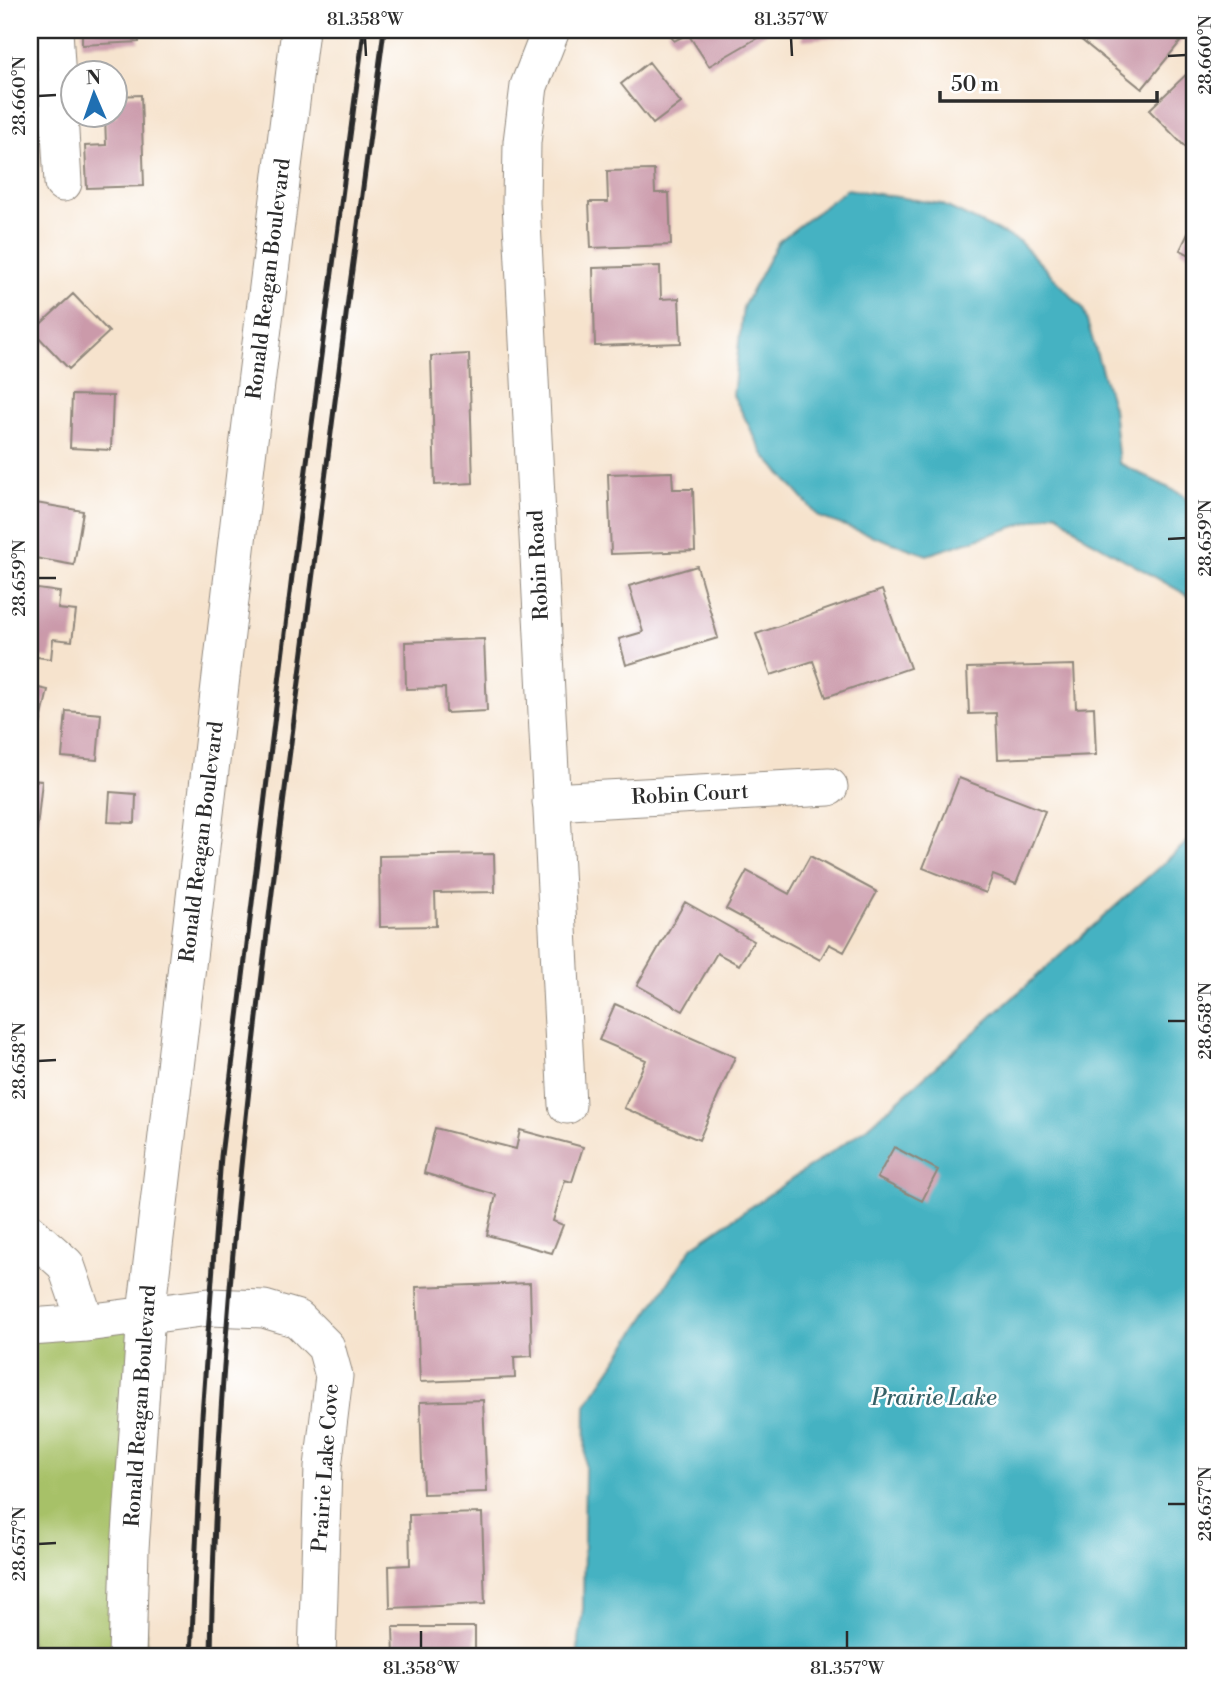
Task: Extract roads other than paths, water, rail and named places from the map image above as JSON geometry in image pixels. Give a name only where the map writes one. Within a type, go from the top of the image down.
[{"type":"street","points":[[54,30],[63,183]]},
{"type":"street","name":"Ronald Reagan Boulevard","points":[[127,1657],[130,1549],[146,1314],[300,30]]},
{"type":"street","name":"Robin Road","points":[[551,30],[529,86],[522,142],[521,203],[567,1105]]},
{"type":"street","name":"Robin Court","points":[[551,802],[829,787]]},
{"type":"street","points":[[30,1233],[66,1265],[86,1323]]},
{"type":"street","name":"Prairie Lake Cove","points":[[30,1326],[86,1323],[209,1307],[264,1309],[298,1319],[326,1347],[334,1376],[323,1467],[317,1657]]},
{"type":"water","points":[[847,189],[941,204],[1019,241],[1083,308],[1113,408],[1119,463],[1183,495],[1194,512],[1194,599],[1088,539],[1057,513],[927,555],[819,517],[764,455],[733,395],[743,307],[778,242]]},
{"type":"water","name":"Prairie Lake","points":[[1194,836],[1194,1657],[577,1657],[583,1609],[586,1405],[693,1246],[867,1128]]},
{"type":"railway","points":[[191,1657],[202,1416],[221,1156],[293,568],[364,30]]},
{"type":"railway","points":[[211,1657],[221,1413],[241,1169],[283,804],[384,30]]}]
